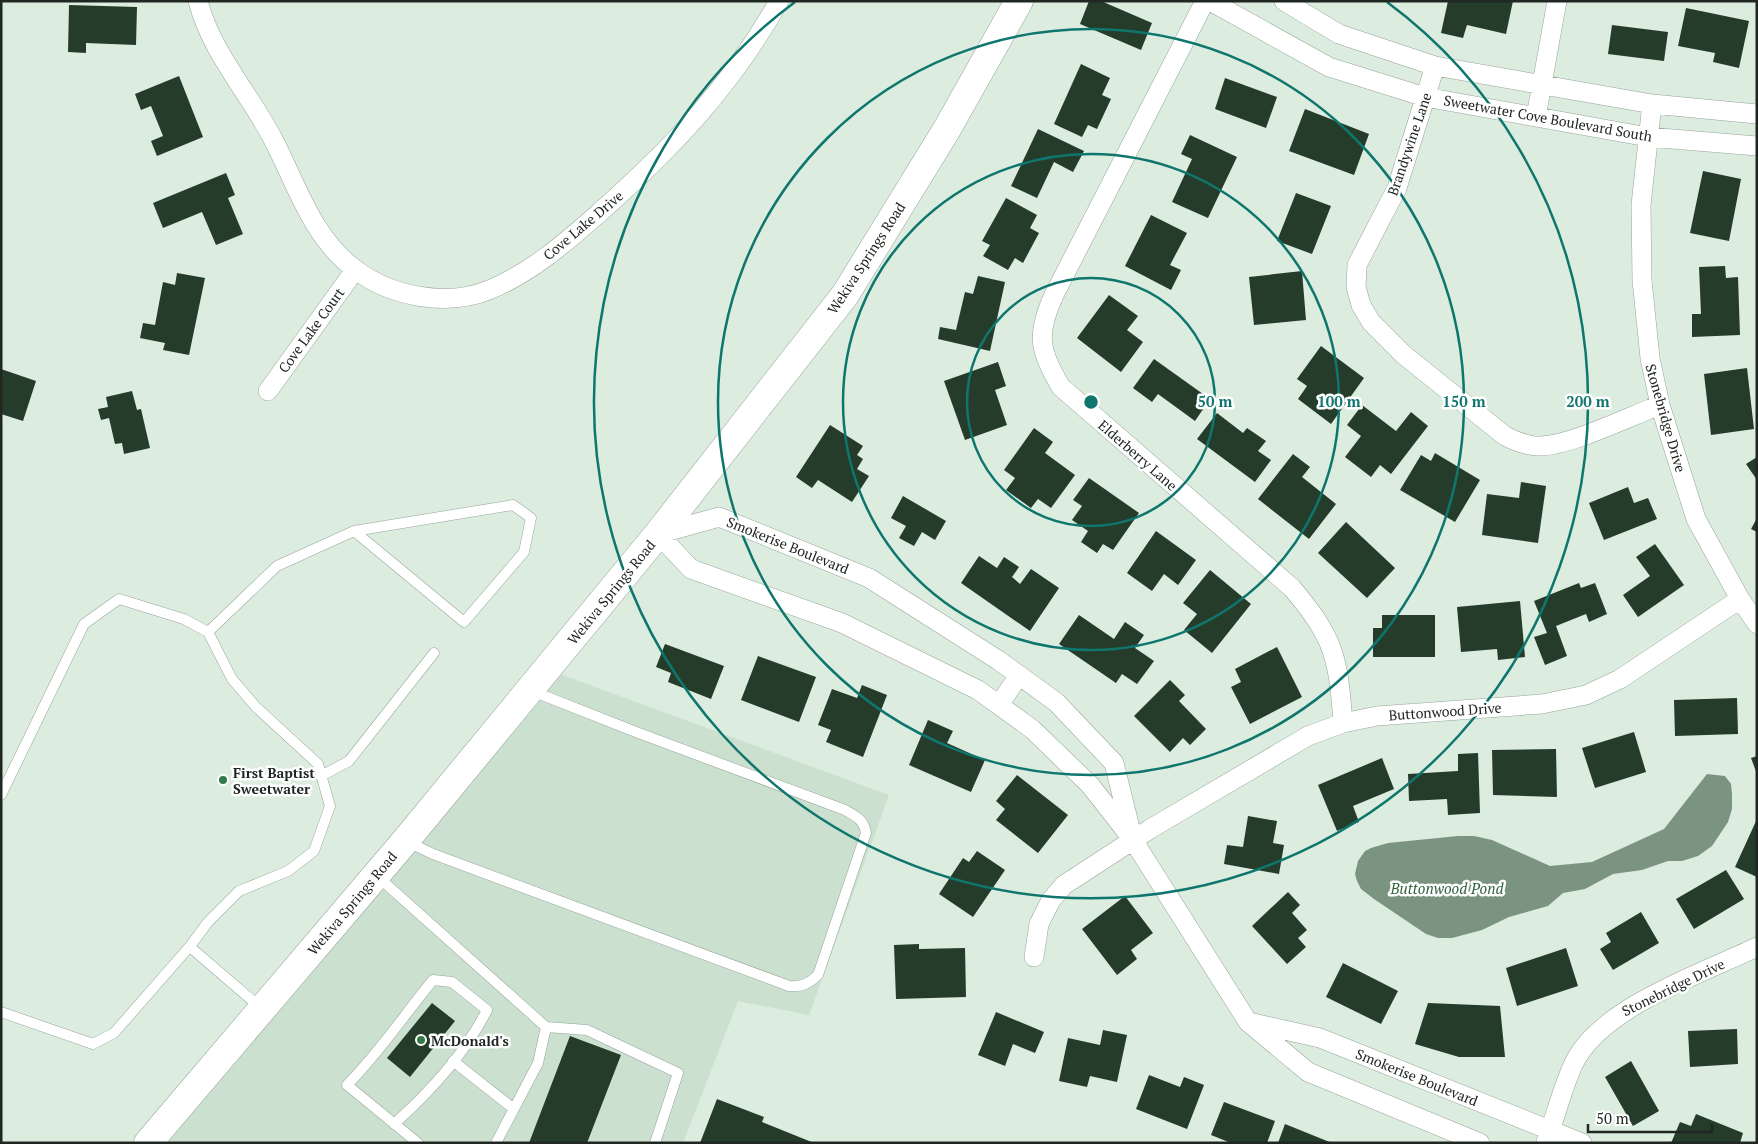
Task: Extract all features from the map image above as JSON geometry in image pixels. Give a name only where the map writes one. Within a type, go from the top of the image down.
[{"type":"main road","name":"Wekiva Springs Road","points":[[148,1143],[406,840],[530,690],[658,534],[845,295],[947,129],[1019,1]]},
{"type":"street","name":"Cove Lake Drive","points":[[198,1],[203,18],[229,68],[273,138],[304,206],[323,237],[355,270],[378,284],[414,296],[450,299],[487,291],[514,278],[557,250],[656,163],[707,107],[761,34],[779,1]]},
{"type":"street","name":"Elderberry Lane","points":[[1206,1],[1054,295],[1044,317],[1042,343],[1047,363],[1061,387],[1292,588],[1316,616],[1332,645],[1339,671],[1343,723]]},
{"type":"street","name":"Sweetwater Cove Boulevard South","points":[[1210,1],[1329,66],[1425,97],[1648,137],[1757,146]]},
{"type":"street","points":[[1284,1],[1339,34],[1435,66],[1652,104],[1757,114]]},
{"type":"street","points":[[1536,117],[1557,1]]},
{"type":"street","name":"Brandywine Lane","points":[[1435,66],[1397,188],[1357,265],[1356,287],[1361,305],[1371,322],[1404,355],[1505,436],[1521,444],[1541,446],[1566,441],[1660,405]]},
{"type":"street","name":"Stonebridge Drive","points":[[1652,104],[1641,205],[1642,280],[1650,358],[1660,405],[1696,519],[1740,598],[1757,624]]},
{"type":"street","name":"Cove Lake Court","points":[[268,391],[355,270]]},
{"type":"street","name":"Smokerise Boulevard","points":[[1133,840],[1114,763],[1056,702],[1019,675],[869,578],[719,517],[658,534],[691,569],[842,623],[978,690],[1032,728],[1090,785],[1133,840],[1248,1022],[1308,1072],[1480,1143]]},
{"type":"street","name":"Buttonwood Drive","points":[[1034,957],[1039,924],[1050,900],[1064,885],[1150,828],[1308,736],[1343,723],[1377,716],[1542,704],[1586,695],[1620,679],[1740,598]]},
{"type":"street","points":[[999,705],[1019,675]]},
{"type":"street","name":"Stonebridge Drive","points":[[1548,1137],[1574,1062],[1593,1037],[1615,1016],[1757,947]]},
{"type":"street","name":"Smokerise Boulevard","points":[[1248,1022],[1320,1038],[1548,1137],[1582,1143]]},
{"type":"lane","points":[[208,632],[277,566],[354,531],[514,505],[531,518],[524,552],[464,622],[354,531]]},
{"type":"lane","points":[[1,795],[84,624],[119,599],[184,619],[208,632],[232,679],[256,707],[318,764],[330,806],[314,851],[288,871],[239,891],[208,922],[190,947],[114,1033],[93,1044],[1,1012]]},
{"type":"lane","points":[[321,776],[349,760],[434,652]]},
{"type":"lane","points":[[406,840],[433,854],[789,986],[799,987],[808,984],[818,975],[866,833],[864,824],[857,816],[530,690]]},
{"type":"lane","points":[[376,875],[546,1027],[587,1030],[678,1073],[655,1143]]},
{"type":"lane","points":[[190,947],[262,1009]]},
{"type":"lane","points":[[394,1124],[425,1096],[454,1061],[474,1036],[487,1010],[452,982],[433,980],[373,1058],[347,1085],[394,1124],[418,1143]]},
{"type":"lane","points":[[496,1143],[538,1063],[546,1027]]},
{"type":"lane","points":[[454,1061],[514,1109]]},
{"type":"shaded area","points":[[557,673],[889,795],[809,1015],[738,1001],[683,1143],[161,1143]]},
{"type":"water","name":"Buttonwood Pond","points":[[1707,774],[1725,776],[1731,784],[1732,809],[1728,822],[1712,846],[1698,856],[1682,861],[1668,861],[1642,870],[1613,874],[1585,889],[1563,893],[1548,906],[1509,917],[1482,930],[1452,938],[1438,938],[1426,934],[1374,899],[1361,889],[1357,881],[1355,874],[1358,861],[1365,851],[1371,848],[1388,843],[1458,836],[1474,836],[1492,840],[1550,866],[1592,862],[1664,829]]},
{"type":"building","points":[[1089,1],[1101,1],[1152,23],[1141,50],[1080,24]]},
{"type":"building","points":[[1448,1],[1513,1],[1506,34],[1467,25],[1463,38],[1441,33]]},
{"type":"building","points":[[69,5],[137,7],[136,45],[86,43],[86,53],[68,52]]},
{"type":"building","points":[[1686,8],[1749,21],[1739,68],[1713,62],[1715,53],[1678,46]]},
{"type":"building","points":[[1612,25],[1668,32],[1664,61],[1608,54]]},
{"type":"building","points":[[1081,64],[1110,78],[1102,95],[1111,99],[1097,129],[1088,125],[1082,137],[1054,124]]},
{"type":"building","points":[[179,76],[203,137],[157,156],[151,141],[163,136],[151,106],[141,110],[135,94]]},
{"type":"building","points":[[1225,78],[1277,97],[1266,128],[1215,109]]},
{"type":"building","points":[[1305,109],[1369,134],[1354,175],[1289,151]]},
{"type":"building","points":[[1038,129],[1084,151],[1073,172],[1054,162],[1037,198],[1011,186]]},
{"type":"building","points":[[1190,135],[1237,157],[1208,218],[1172,202],[1192,159],[1181,154]]},
{"type":"building","points":[[1703,171],[1741,179],[1729,241],[1690,233]]},
{"type":"building","points":[[226,173],[235,195],[228,198],[243,234],[216,245],[202,212],[163,228],[153,203]]},
{"type":"building","points":[[1296,193],[1331,206],[1312,254],[1277,241]]},
{"type":"building","points":[[1006,198],[1037,215],[1030,228],[1039,233],[1023,263],[1015,258],[1008,270],[983,256],[990,245],[982,241]]},
{"type":"building","points":[[1151,215],[1187,233],[1170,265],[1181,270],[1171,290],[1125,266]]},
{"type":"building","points":[[1725,266],[1726,278],[1738,277],[1740,335],[1692,337],[1692,314],[1701,314],[1699,267]]},
{"type":"building","points":[[1302,271],[1306,320],[1254,325],[1249,277]]},
{"type":"building","points":[[177,273],[205,278],[189,355],[163,350],[165,343],[140,338],[143,323],[155,325],[163,282],[175,285]]},
{"type":"building","points":[[978,276],[1005,282],[990,351],[938,339],[940,327],[956,330],[965,292],[973,294]]},
{"type":"building","points":[[1109,295],[1138,316],[1127,330],[1143,342],[1121,372],[1077,338]]},
{"type":"building","points":[[1321,346],[1364,378],[1331,424],[1298,399],[1307,386],[1297,379]]},
{"type":"building","points":[[1154,359],[1210,399],[1195,421],[1158,394],[1152,402],[1133,388]]},
{"type":"building","points":[[998,362],[1006,386],[995,390],[1007,425],[965,440],[944,381]]},
{"type":"building","points":[[1747,368],[1754,429],[1711,435],[1704,374]]},
{"type":"building","points":[[1,369],[36,381],[23,421],[1,414]]},
{"type":"building","points":[[132,391],[137,410],[141,409],[150,448],[124,454],[122,443],[115,444],[109,418],[101,420],[98,409],[108,407],[106,397]]},
{"type":"building","points":[[1362,405],[1396,431],[1411,412],[1428,426],[1391,474],[1380,465],[1371,477],[1345,457],[1361,436],[1347,425]]},
{"type":"building","points":[[1217,413],[1243,433],[1247,428],[1266,441],[1258,451],[1271,460],[1255,482],[1197,439]]},
{"type":"building","points":[[830,425],[863,446],[857,455],[863,459],[857,469],[869,476],[852,502],[818,480],[812,488],[796,477]]},
{"type":"building","points":[[1034,428],[1053,442],[1045,453],[1075,475],[1051,508],[1038,499],[1031,508],[1006,490],[1015,478],[1004,470]]},
{"type":"building","points":[[1435,453],[1480,480],[1455,522],[1400,490],[1421,455],[1431,461]]},
{"type":"building","points":[[1293,454],[1310,467],[1302,477],[1336,504],[1309,539],[1258,499]]},
{"type":"building","points":[[1757,457],[1757,480],[1746,464]]},
{"type":"building","points":[[1089,478],[1139,513],[1113,550],[1103,544],[1097,553],[1081,542],[1088,531],[1072,520],[1082,506],[1073,500]]},
{"type":"building","points":[[1521,482],[1546,486],[1538,543],[1482,535],[1487,494],[1519,498]]},
{"type":"building","points":[[1628,487],[1634,503],[1648,498],[1657,519],[1604,540],[1589,503]]},
{"type":"building","points":[[903,496],[946,521],[935,540],[922,532],[914,546],[899,538],[906,526],[891,518]]},
{"type":"building","points":[[1757,518],[1757,532],[1751,529]]},
{"type":"building","points":[[1346,522],[1395,568],[1367,598],[1318,553]]},
{"type":"building","points":[[1156,531],[1196,560],[1178,585],[1164,574],[1152,591],[1127,573]]},
{"type":"building","points":[[1655,544],[1684,585],[1638,617],[1623,595],[1650,576],[1636,557]]},
{"type":"building","points":[[979,556],[997,568],[1004,557],[1019,567],[1012,577],[1020,584],[1031,569],[1059,588],[1030,631],[961,583]]},
{"type":"building","points":[[1210,570],[1251,604],[1212,653],[1184,630],[1197,614],[1183,603]]},
{"type":"building","points":[[1579,583],[1581,588],[1595,583],[1607,614],[1589,622],[1586,614],[1556,626],[1567,656],[1545,665],[1534,637],[1547,633],[1534,601]]},
{"type":"building","points":[[1520,601],[1525,657],[1498,660],[1497,649],[1461,652],[1457,607]]},
{"type":"building","points":[[1079,615],[1114,639],[1125,622],[1144,635],[1135,648],[1154,661],[1137,684],[1122,674],[1116,683],[1059,644]]},
{"type":"building","points":[[1382,615],[1435,615],[1435,657],[1373,657],[1373,628],[1382,628]]},
{"type":"building","points":[[665,644],[724,666],[711,699],[668,682],[671,673],[656,667]]},
{"type":"building","points":[[1277,647],[1302,697],[1250,724],[1231,687],[1241,682],[1235,669]]},
{"type":"building","points":[[758,656],[816,677],[799,722],[741,700]]},
{"type":"building","points":[[1170,680],[1185,695],[1179,701],[1206,729],[1190,745],[1183,738],[1170,752],[1134,716]]},
{"type":"building","points":[[862,685],[887,695],[863,757],[826,742],[831,730],[818,725],[832,689],[857,698]]},
{"type":"building","points":[[1737,698],[1738,734],[1675,736],[1674,700]]},
{"type":"building","points":[[928,720],[953,731],[947,743],[985,760],[971,792],[909,765]]},
{"type":"building","points":[[1634,732],[1646,772],[1595,788],[1582,748]]},
{"type":"building","points":[[1556,749],[1557,797],[1493,795],[1492,750]]},
{"type":"building","points":[[1478,753],[1480,813],[1448,815],[1447,799],[1409,801],[1408,774],[1458,771],[1458,754]]},
{"type":"building","points":[[1757,756],[1757,774],[1751,758]]},
{"type":"building","points":[[1382,758],[1394,789],[1353,806],[1359,822],[1337,831],[1318,785]]},
{"type":"building","points":[[1017,775],[1068,815],[1038,853],[996,820],[1005,809],[996,801]]},
{"type":"building","points":[[1248,816],[1277,821],[1273,843],[1284,845],[1279,874],[1224,864],[1227,845],[1243,847]]},
{"type":"building","points":[[1757,819],[1757,877],[1735,867]]},
{"type":"building","points":[[977,851],[1005,870],[973,917],[939,894],[963,858],[969,862]]},
{"type":"building","points":[[1726,870],[1744,899],[1694,929],[1676,899]]},
{"type":"building","points":[[1288,892],[1300,905],[1292,913],[1307,930],[1298,938],[1306,947],[1287,964],[1252,926]]},
{"type":"building","points":[[1125,896],[1153,933],[1131,950],[1137,959],[1117,975],[1082,929]]},
{"type":"building","points":[[1641,912],[1659,943],[1613,970],[1600,949],[1611,942],[1606,933]]},
{"type":"building","points":[[919,944],[919,949],[965,948],[966,997],[896,999],[894,945]]},
{"type":"building","points":[[1566,948],[1578,986],[1517,1006],[1506,968]]},
{"type":"building","points":[[1343,963],[1398,991],[1381,1024],[1326,997]]},
{"type":"building","name":"McDonald's","points":[[432,1003],[455,1021],[410,1077],[387,1058]]},
{"type":"building","points":[[1428,1003],[1500,1006],[1505,1057],[1459,1057],[1415,1044]]},
{"type":"building","points":[[996,1012],[1044,1032],[1035,1053],[1013,1044],[1005,1066],[978,1055]]},
{"type":"building","points":[[1737,1029],[1738,1064],[1690,1067],[1688,1031]]},
{"type":"building","points":[[1103,1030],[1127,1035],[1117,1082],[1090,1076],[1087,1087],[1059,1081],[1068,1038],[1100,1045]]},
{"type":"building","points":[[570,1036],[621,1055],[587,1143],[529,1143]]},
{"type":"building","points":[[1631,1061],[1659,1111],[1633,1126],[1605,1077]]},
{"type":"building","points":[[1149,1075],[1180,1087],[1184,1077],[1204,1085],[1187,1129],[1136,1109]]},
{"type":"building","points":[[717,1099],[764,1117],[762,1122],[814,1143],[700,1143]]},
{"type":"building","points":[[1224,1102],[1275,1121],[1267,1143],[1231,1143],[1211,1135]]},
{"type":"building","points":[[1696,1114],[1743,1133],[1740,1143],[1671,1143],[1680,1122],[1691,1126]]},
{"type":"building","points":[[1285,1124],[1332,1143],[1278,1143]]},
{"type":"place","name":"First Baptist Sweetwater","points":[[223,780]]},
{"type":"place","name":"McDonald's","points":[[421,1040]]}]
